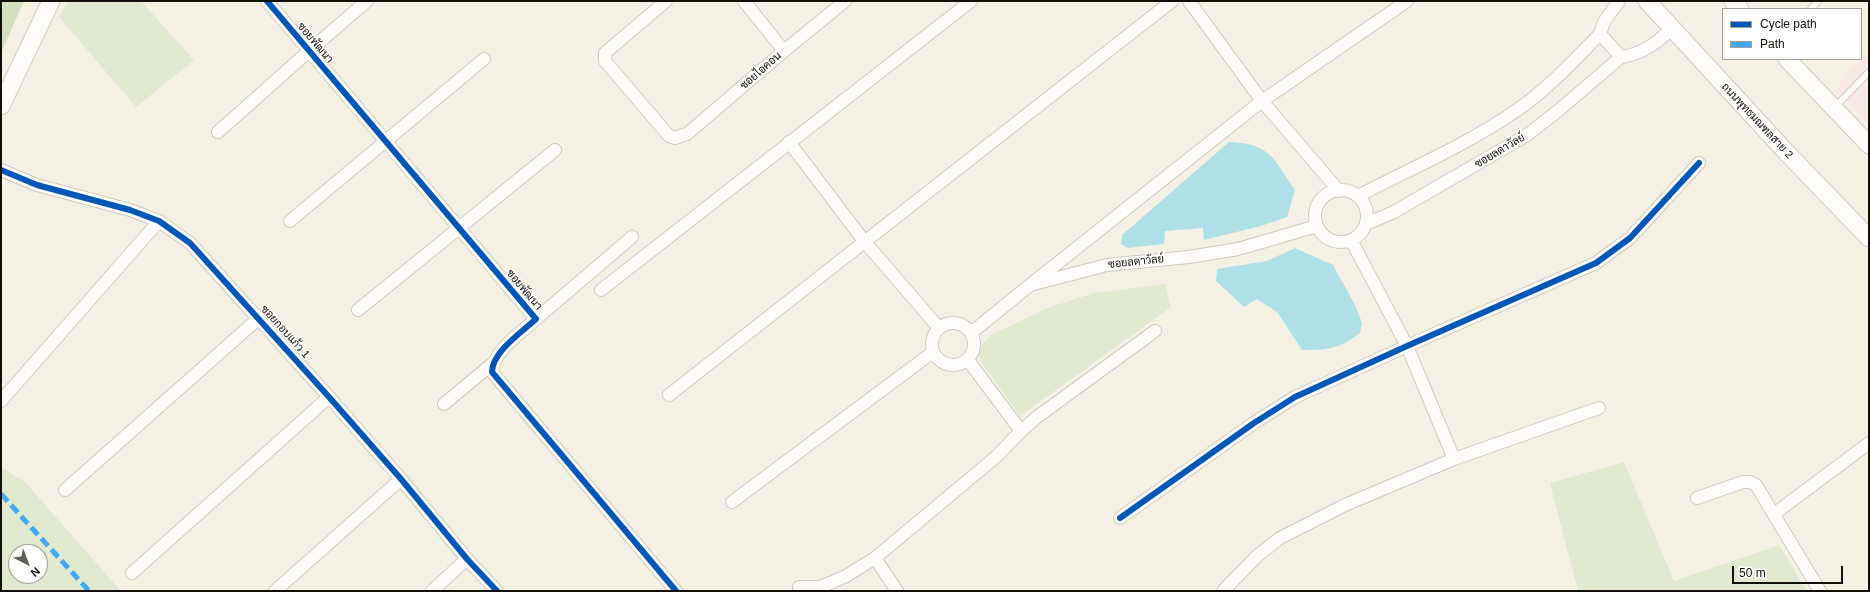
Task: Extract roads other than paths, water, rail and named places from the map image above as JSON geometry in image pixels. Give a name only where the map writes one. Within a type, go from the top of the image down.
[{"type":"main road","points":[[1,106],[51,1]]},
{"type":"main road","name":"ถนนพุทธมณฑลสาย 2","points":[[1647,1],[1787,153],[1869,238]]},
{"type":"main road","points":[[1788,60],[1869,145]]},
{"type":"street","name":"ซอยพัฒนา","points":[[266,1],[536,319],[496,355],[492,364],[444,404]]},
{"type":"street","points":[[218,132],[308,51],[367,1]]},
{"type":"street","name":"ซอยไอคอน","points":[[666,1],[605,53],[604,57],[605,61],[669,136],[675,138],[687,134],[845,1]]},
{"type":"street","points":[[744,1],[784,51]]},
{"type":"street","points":[[601,290],[971,1]]},
{"type":"street","points":[[668,395],[1172,1]]},
{"type":"street","points":[[1189,1],[1262,102],[1339,191]]},
{"type":"street","points":[[1030,285],[1262,102],[1407,1]]},
{"type":"street","points":[[1358,196],[1458,146],[1517,110],[1543,90],[1600,34],[1604,22],[1619,1]]},
{"type":"street","name":"ซอยลดาวัลย์","points":[[1352,240],[1360,233],[1366,224],[1419,198],[1527,135],[1621,57],[1633,56],[1656,44],[1672,29]]},
{"type":"street","points":[[1600,34],[1621,57]]},
{"type":"street","points":[[290,221],[484,59]]},
{"type":"street","points":[[789,142],[864,241],[938,328]]},
{"type":"street","points":[[358,310],[460,229],[555,150]]},
{"type":"street","points":[[1120,518],[1254,423],[1295,397],[1596,263],[1630,238],[1699,163]]},
{"type":"street","name":"ซอยกอบแก้ว 1","points":[[1,170],[37,185],[130,210],[159,221],[190,243],[329,397],[401,479],[467,559],[497,591]]},
{"type":"street","points":[[1366,224],[1367,214],[1364,204],[1358,196],[1350,191],[1340,190],[1323,198],[1317,206],[1315,216],[1317,226],[1322,234],[1331,240],[1341,242],[1352,240],[1407,346],[1454,459]]},
{"type":"street","points":[[1,401],[159,221]]},
{"type":"street","name":"ซอยลดาวัลย์","points":[[971,333],[1030,285],[1107,265],[1189,257],[1238,249],[1317,226]]},
{"type":"street","points":[[536,319],[632,237]]},
{"type":"street","points":[[65,490],[259,318]]},
{"type":"street","points":[[952,323],[960,324],[971,333],[974,343],[973,350],[967,359],[961,363],[950,365],[937,358],[933,352],[931,344],[938,328],[952,323]]},
{"type":"street","points":[[799,588],[822,586],[846,576],[875,558],[997,456],[1021,431],[1155,331]]},
{"type":"street","points":[[732,502],[933,352]]},
{"type":"street","points":[[967,359],[1021,431]]},
{"type":"street","points":[[492,364],[492,372],[676,591]]},
{"type":"street","points":[[132,573],[329,397]]},
{"type":"street","points":[[1224,590],[1257,556],[1280,538],[1345,505],[1454,459],[1599,408]]},
{"type":"street","points":[[1774,514],[1869,443]]},
{"type":"street","points":[[275,591],[401,479]]},
{"type":"street","points":[[1697,498],[1743,482],[1750,482],[1756,485],[1761,490],[1820,591]]},
{"type":"street","points":[[875,558],[897,591]]},
{"type":"street","points":[[432,591],[467,559]]},
{"type":"lane","points":[[1834,109],[1869,72]]},
{"type":"water","points":[[1229,142],[1243,143],[1254,146],[1270,155],[1276,162],[1295,190],[1287,217],[1261,226],[1204,240],[1203,228],[1165,231],[1164,244],[1128,248],[1121,244],[1122,235]]},
{"type":"water","points":[[1295,248],[1333,265],[1355,305],[1362,323],[1360,333],[1333,348],[1302,350],[1277,312],[1257,299],[1244,307],[1216,281],[1217,269],[1267,261]]}]
